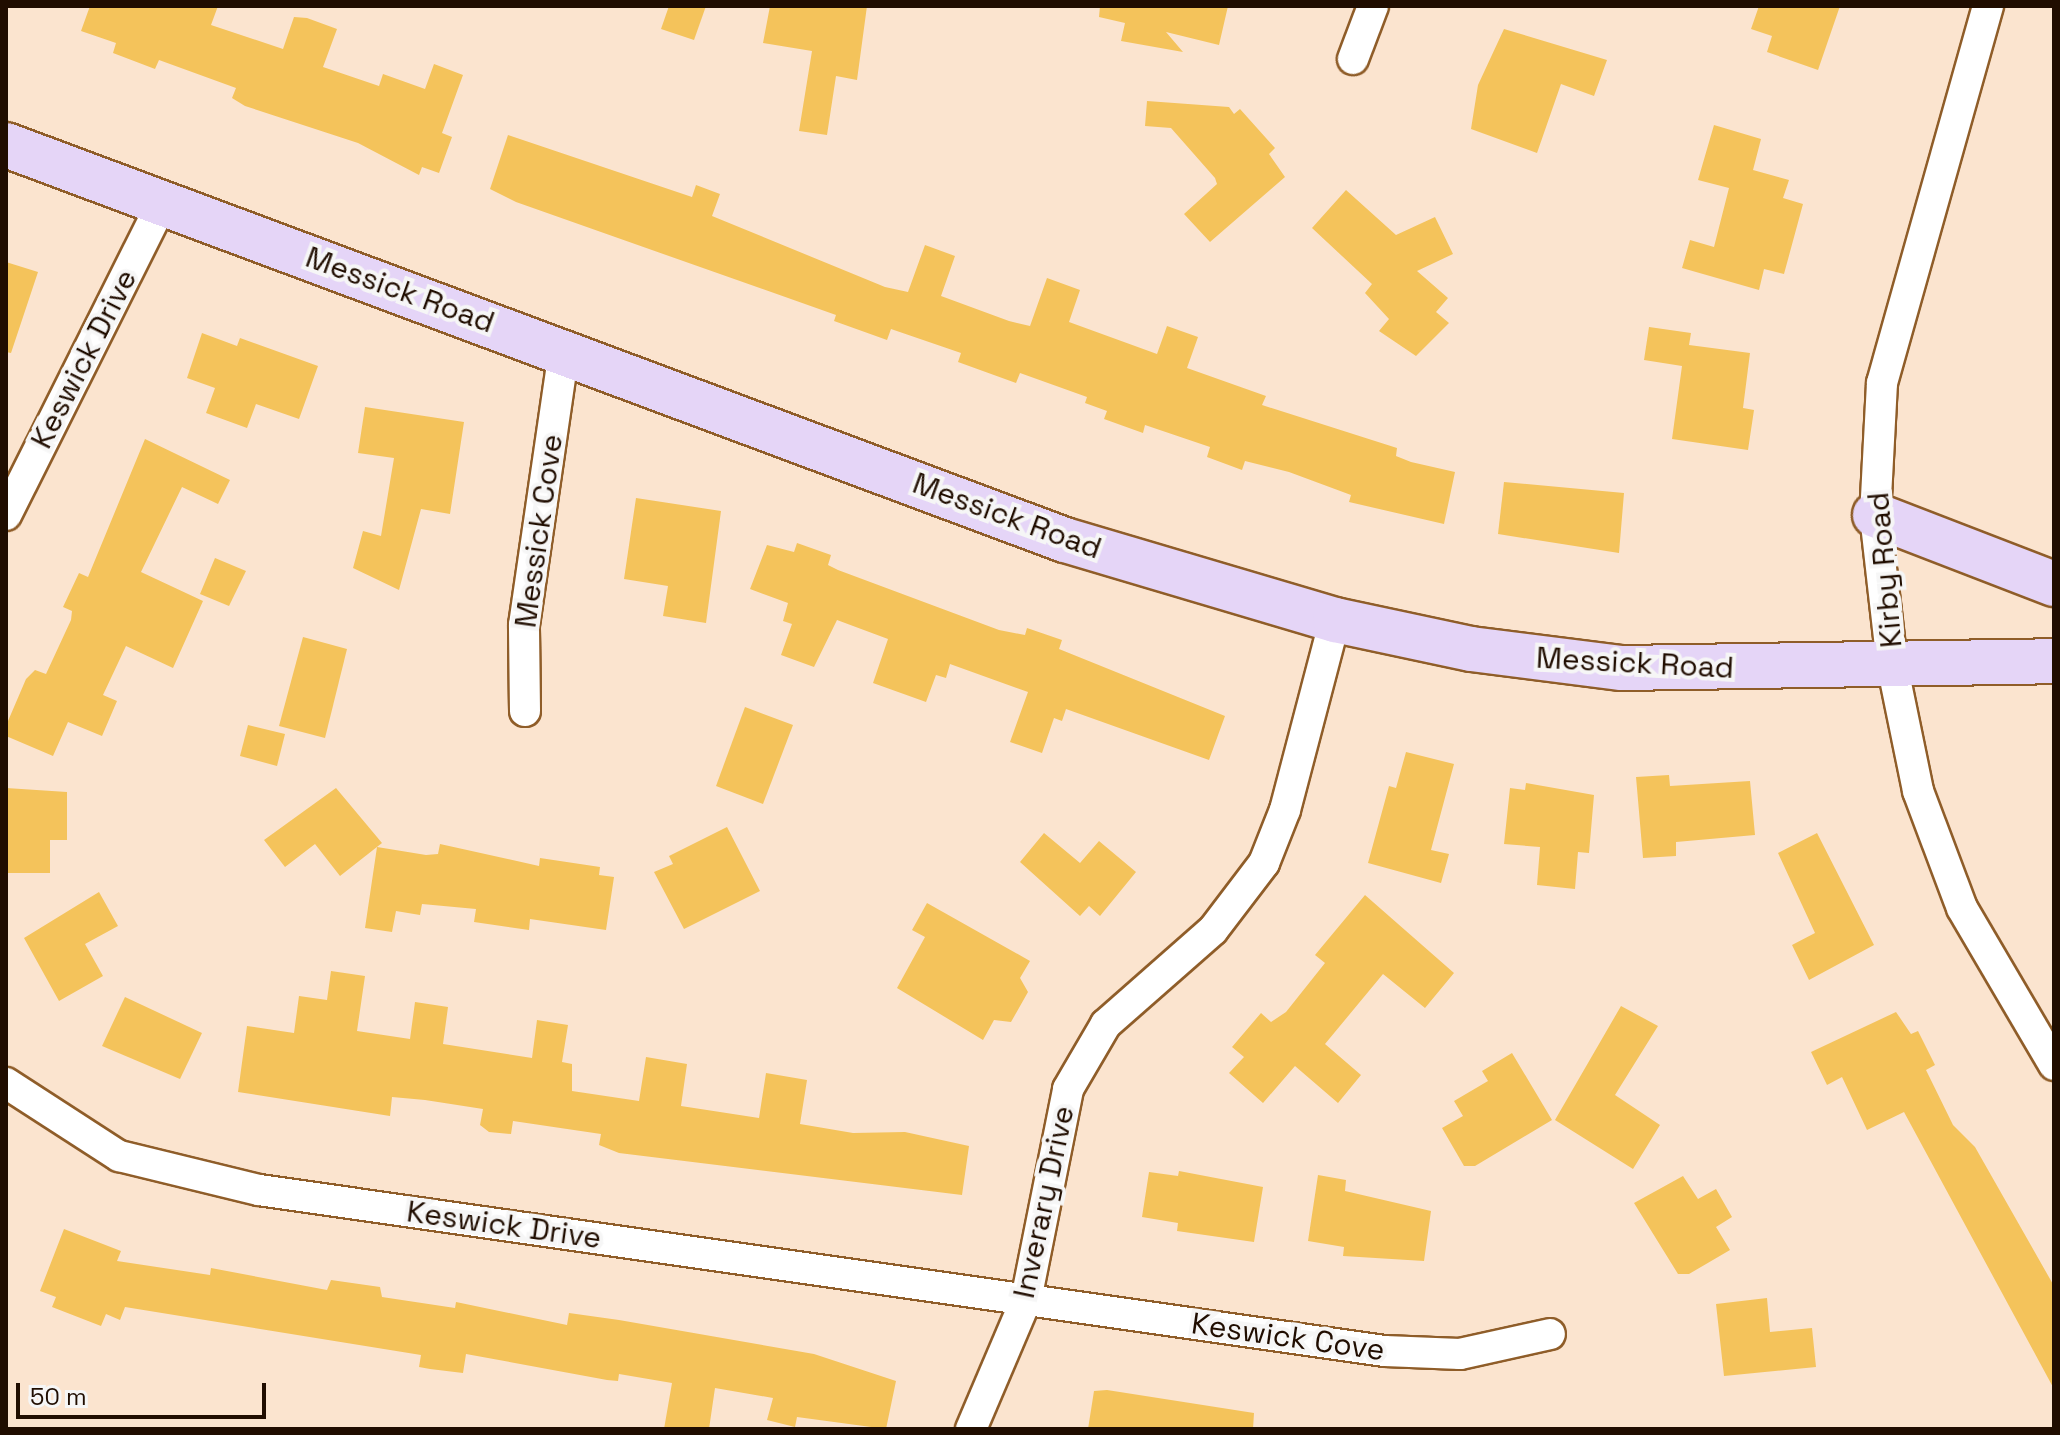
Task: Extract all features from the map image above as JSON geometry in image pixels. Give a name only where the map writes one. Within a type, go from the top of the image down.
[{"type":"street","points":[[1353,59],[1373,6]]},
{"type":"street","name":"Kirby Road","points":[[1988,6],[1882,383],[1875,515],[1892,664],[1918,791],[1962,908],[2054,1065]]},
{"type":"street","name":"Messick Road","points":[[6,145],[1065,540],[1335,620],[1471,649],[1622,668],[2054,661]]},
{"type":"street","name":"Keswick Drive","points":[[6,515],[162,203]]},
{"type":"street","name":"Messick Cove","points":[[525,711],[524,625],[564,351]]},
{"type":"street","points":[[1875,515],[2054,584]]},
{"type":"street","name":"Inverary Drive","points":[[971,1429],[1026,1300],[1068,1089],[1106,1024],[1213,930],[1264,863],[1285,810],[1335,620]]},
{"type":"street","name":"Keswick Drive","points":[[6,1083],[119,1156],[205,1181],[1026,1300]]},
{"type":"street","name":"Keswick Cove","points":[[1026,1300],[1425,1355],[1550,1334]]},
{"type":"building","points":[[90,6],[218,6],[211,25],[283,49],[294,17],[307,18],[337,29],[323,67],[379,86],[383,74],[425,89],[434,64],[463,75],[442,133],[452,137],[439,173],[422,167],[419,175],[358,143],[245,106],[232,98],[236,88],[159,60],[155,69],[113,53],[116,43],[81,31]]},
{"type":"building","points":[[669,6],[706,6],[694,40],[661,29]]},
{"type":"building","points":[[770,6],[867,6],[857,80],[836,76],[827,135],[799,131],[812,51],[763,43]]},
{"type":"building","points":[[1100,6],[1228,6],[1219,45],[1166,32],[1183,52],[1121,41],[1125,23],[1099,17]]},
{"type":"building","points":[[1759,6],[1840,6],[1818,70],[1767,52],[1772,36],[1751,29]]},
{"type":"building","points":[[1504,29],[1607,60],[1594,96],[1561,84],[1537,153],[1471,129],[1478,85]]},
{"type":"building","points":[[1147,101],[1229,107],[1234,114],[1240,109],[1275,148],[1269,154],[1285,177],[1210,242],[1184,214],[1217,184],[1215,178],[1171,128],[1145,126]]},
{"type":"building","points":[[1714,125],[1761,139],[1753,170],[1789,180],[1783,198],[1803,204],[1784,274],[1764,269],[1759,290],[1682,268],[1690,240],[1714,247],[1729,188],[1698,180]]},
{"type":"building","points":[[508,135],[692,197],[696,185],[720,194],[712,216],[885,287],[908,292],[925,245],[955,256],[941,296],[1009,321],[1030,326],[1047,278],[1080,290],[1069,322],[1157,354],[1167,326],[1198,337],[1187,368],[1266,396],[1262,405],[1397,448],[1396,456],[1411,462],[1455,472],[1444,524],[1349,502],[1351,495],[1289,472],[1245,461],[1242,470],[1207,457],[1210,447],[1145,425],[1143,433],[1104,419],[1107,411],[1085,403],[1087,397],[1020,373],[1016,383],[958,362],[961,353],[891,329],[887,340],[834,321],[836,315],[516,202],[490,189]]},
{"type":"building","points":[[1346,190],[1396,235],[1435,217],[1453,254],[1417,271],[1448,298],[1436,312],[1449,323],[1416,356],[1379,331],[1389,319],[1365,293],[1372,284],[1312,228]]},
{"type":"building","points":[[6,262],[38,272],[11,353],[6,352]]},
{"type":"building","points":[[1649,327],[1691,333],[1689,345],[1750,353],[1743,408],[1754,410],[1748,450],[1672,439],[1682,366],[1644,360]]},
{"type":"building","points":[[202,333],[237,346],[240,338],[318,366],[299,419],[256,404],[247,428],[206,413],[215,388],[187,378]]},
{"type":"building","points":[[365,407],[464,422],[450,514],[421,509],[399,590],[353,568],[363,531],[381,536],[394,458],[358,453]]},
{"type":"building","points":[[145,439],[230,480],[218,504],[182,487],[141,572],[203,601],[173,668],[126,646],[103,695],[117,701],[102,736],[68,722],[53,756],[6,736],[8,721],[26,679],[35,670],[46,674],[71,620],[72,611],[63,607],[79,573],[88,577]]},
{"type":"building","points":[[1504,482],[1624,493],[1619,553],[1498,534]]},
{"type":"building","points":[[636,498],[721,511],[706,623],[663,616],[668,586],[624,579]]},
{"type":"building","points":[[797,543],[831,555],[828,565],[838,570],[999,630],[1025,635],[1027,628],[1062,640],[1059,649],[1225,716],[1209,760],[1066,709],[1062,721],[1054,718],[1042,753],[1010,742],[1028,692],[950,664],[946,678],[936,675],[926,702],[873,683],[888,639],[837,620],[814,667],[781,655],[792,624],[783,621],[788,603],[750,589],[767,545],[794,552]]},
{"type":"building","points":[[215,558],[246,571],[229,606],[200,594]]},
{"type":"building","points":[[303,637],[347,649],[325,738],[279,726]]},
{"type":"building","points":[[745,707],[793,725],[763,804],[716,786]]},
{"type":"building","points":[[248,725],[285,734],[277,766],[240,756]]},
{"type":"building","points":[[1406,752],[1454,764],[1431,850],[1449,854],[1441,883],[1368,863],[1389,786],[1396,788]]},
{"type":"building","points":[[1669,775],[1670,786],[1750,781],[1755,835],[1676,842],[1676,856],[1643,858],[1636,777]]},
{"type":"building","points":[[1526,783],[1594,795],[1589,853],[1578,852],[1575,889],[1537,885],[1540,847],[1504,844],[1510,788],[1525,790]]},
{"type":"building","points":[[6,788],[67,792],[67,840],[50,840],[50,873],[6,873]]},
{"type":"building","points":[[336,788],[382,843],[340,876],[315,844],[285,867],[264,840]]},
{"type":"building","points":[[727,827],[760,891],[684,929],[654,872],[673,864],[669,856]]},
{"type":"building","points":[[1044,833],[1080,863],[1099,841],[1136,872],[1100,916],[1089,906],[1080,916],[1020,862]]},
{"type":"building","points":[[1817,833],[1874,945],[1809,980],[1792,945],[1815,933],[1778,853]]},
{"type":"building","points":[[440,844],[539,866],[540,858],[600,867],[599,875],[614,877],[606,930],[530,919],[529,930],[474,922],[476,909],[422,904],[420,915],[396,911],[392,932],[365,928],[377,847],[426,855],[438,854]]},
{"type":"building","points":[[99,892],[118,926],[85,944],[103,976],[59,1001],[24,938]]},
{"type":"building","points":[[1365,895],[1454,973],[1425,1008],[1383,974],[1325,1044],[1361,1075],[1338,1103],[1295,1066],[1263,1103],[1229,1073],[1244,1057],[1232,1047],[1261,1013],[1271,1022],[1286,1012],[1325,963],[1315,955]]},
{"type":"building","points":[[927,903],[1030,961],[1020,978],[1028,992],[1011,1022],[994,1020],[983,1040],[897,988],[925,937],[912,930]]},
{"type":"building","points":[[331,971],[365,976],[357,1031],[410,1039],[415,1002],[448,1007],[443,1044],[532,1058],[537,1020],[568,1025],[562,1062],[572,1064],[572,1091],[639,1101],[646,1057],[687,1064],[681,1106],[759,1118],[766,1073],[807,1080],[800,1124],[853,1133],[905,1132],[969,1146],[962,1195],[619,1153],[599,1145],[601,1134],[513,1121],[511,1134],[489,1132],[480,1125],[483,1109],[425,1100],[392,1097],[390,1116],[238,1092],[247,1026],[294,1033],[299,996],[327,1000]]},
{"type":"building","points":[[125,997],[202,1033],[180,1079],[102,1046]]},
{"type":"building","points":[[1621,1006],[1658,1026],[1615,1095],[1660,1125],[1633,1169],[1555,1120]]},
{"type":"building","points":[[1896,1012],[1911,1034],[1918,1031],[1935,1065],[1926,1070],[1953,1125],[1975,1147],[2054,1286],[2054,1389],[1904,1112],[1867,1130],[1842,1077],[1827,1085],[1811,1052]]},
{"type":"building","points":[[1512,1053],[1552,1120],[1475,1166],[1464,1166],[1442,1128],[1463,1116],[1454,1101],[1488,1081],[1482,1071]]},
{"type":"building","points":[[1179,1171],[1263,1187],[1254,1242],[1177,1231],[1178,1223],[1142,1217],[1149,1172],[1178,1176]]},
{"type":"building","points":[[1318,1175],[1346,1180],[1345,1191],[1431,1211],[1424,1261],[1343,1256],[1344,1247],[1308,1241]]},
{"type":"building","points":[[1683,1176],[1698,1199],[1716,1189],[1732,1217],[1716,1227],[1730,1250],[1689,1274],[1678,1274],[1634,1203]]},
{"type":"building","points":[[64,1229],[121,1251],[117,1261],[210,1275],[211,1268],[327,1290],[331,1280],[380,1287],[382,1297],[455,1308],[456,1302],[567,1325],[569,1313],[814,1354],[896,1381],[886,1429],[797,1417],[795,1427],[767,1420],[773,1398],[715,1388],[709,1429],[664,1429],[672,1383],[619,1374],[618,1381],[607,1380],[466,1354],[463,1373],[430,1369],[419,1367],[421,1355],[125,1307],[120,1320],[106,1314],[101,1326],[52,1307],[56,1297],[40,1291]]},
{"type":"building","points":[[1767,1298],[1770,1332],[1812,1328],[1816,1367],[1724,1376],[1716,1304]]},
{"type":"building","points":[[1107,1390],[1254,1413],[1253,1429],[1088,1429],[1094,1391]]}]
